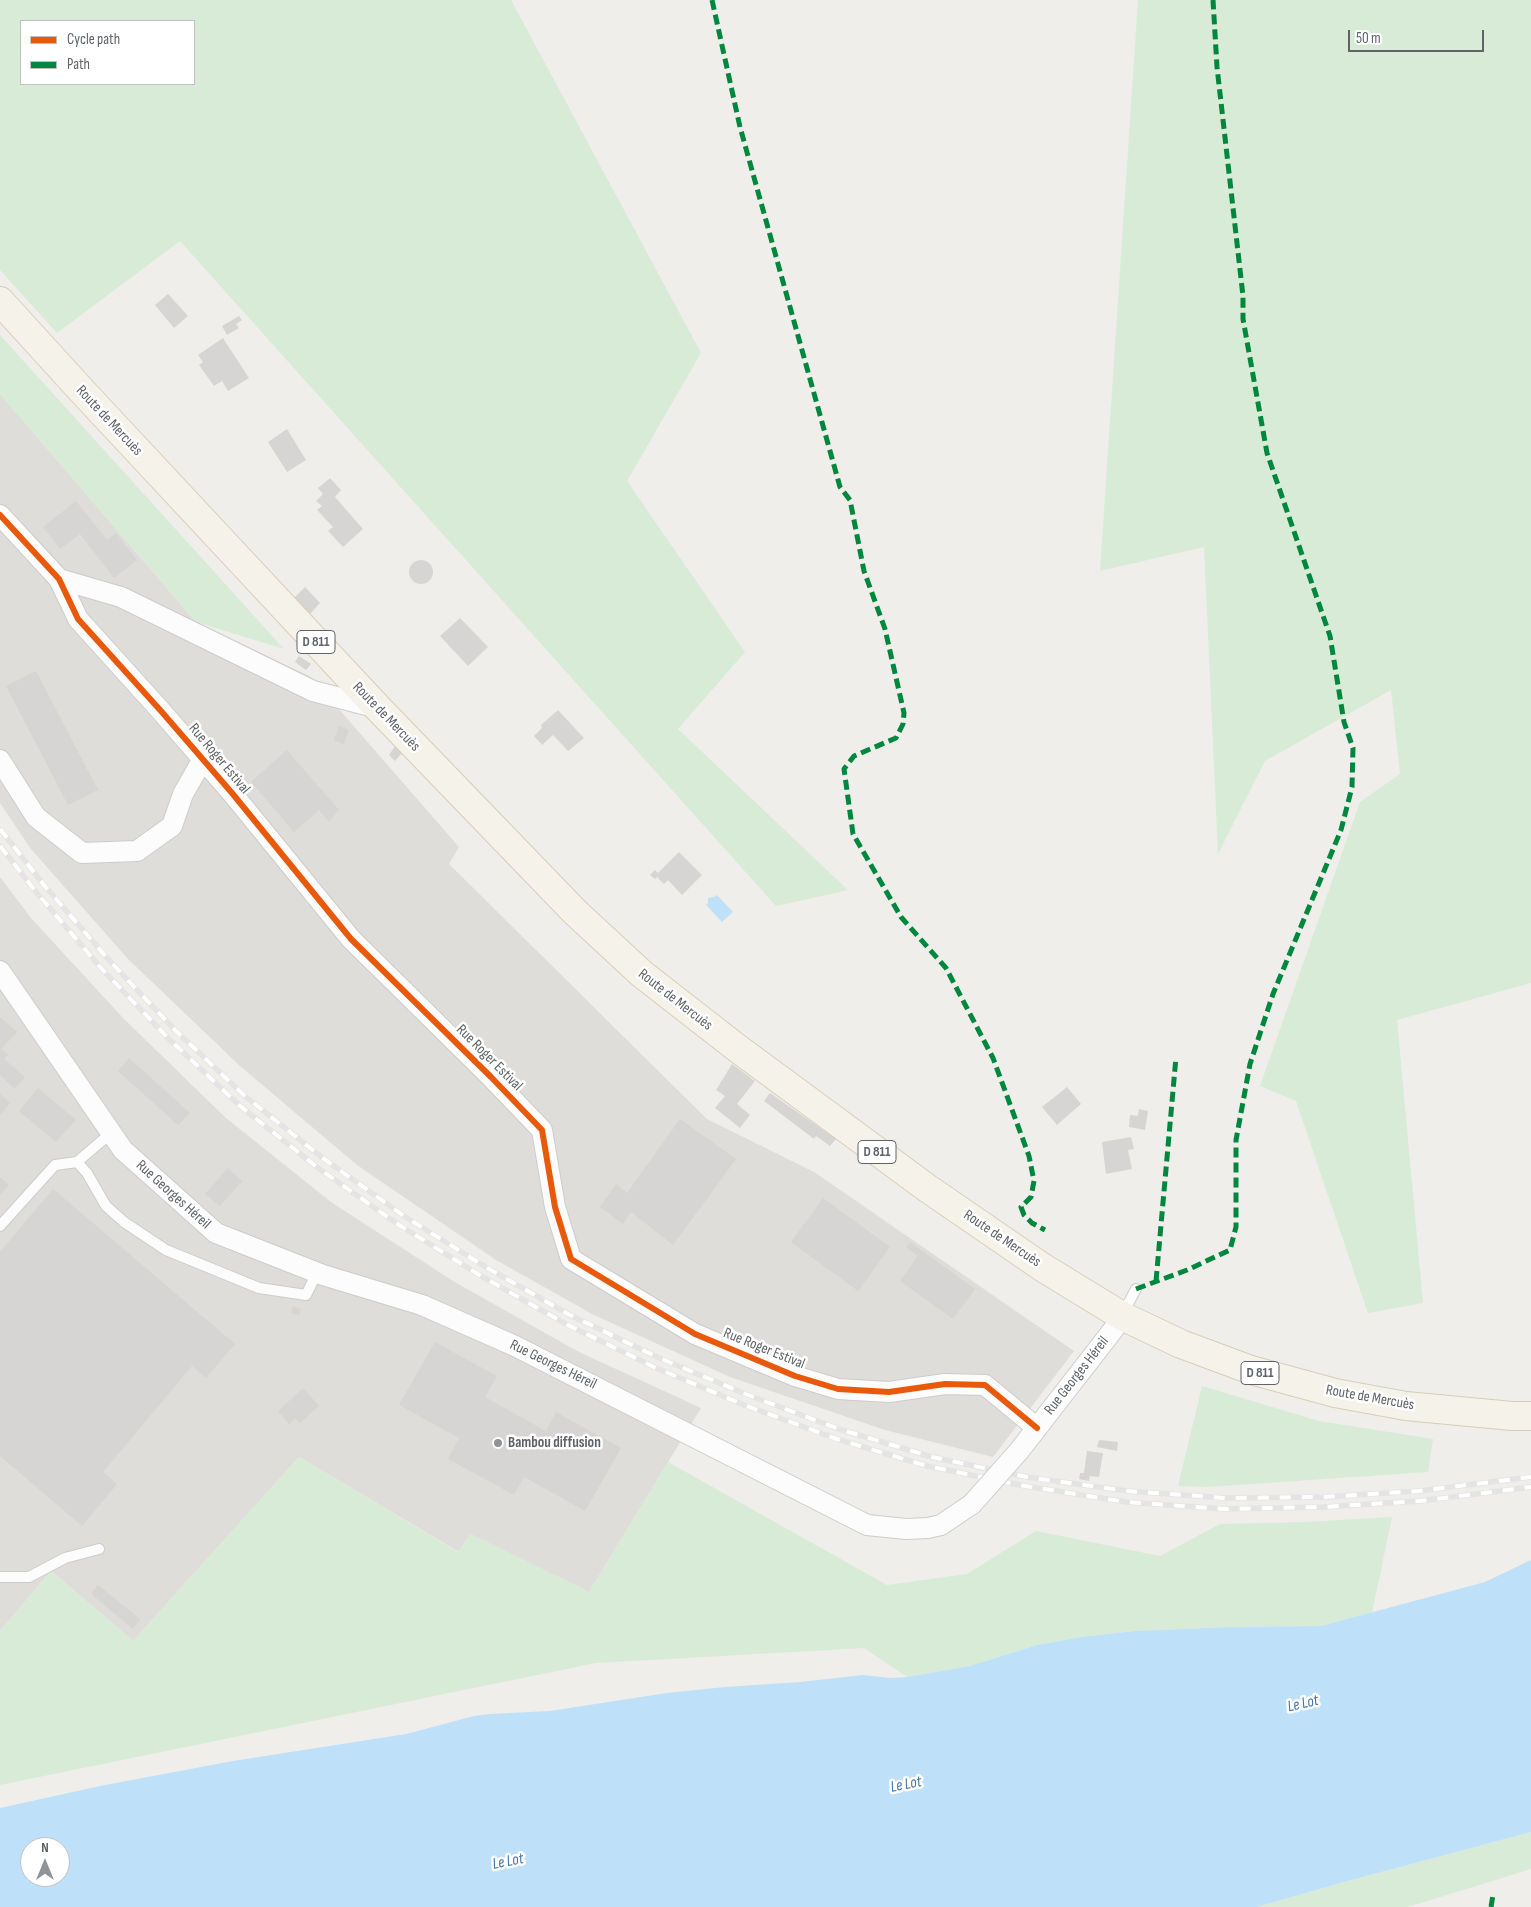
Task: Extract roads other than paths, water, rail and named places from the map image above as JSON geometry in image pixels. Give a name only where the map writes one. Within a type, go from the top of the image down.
[{"type":"main road","name":"Route de Mercuès","points":[[0,301],[87,397],[378,708],[575,912],[642,974],[737,1048],[927,1188],[1042,1267],[1122,1316],[1181,1344],[1251,1370],[1335,1393],[1406,1406],[1512,1416],[1531,1416]]},
{"type":"street","name":"Rue Roger Estival","points":[[0,516],[59,579],[78,619],[203,759],[351,939],[542,1130],[556,1207],[571,1259],[695,1334],[795,1376],[838,1390],[889,1392],[945,1384],[984,1385],[1037,1428]]},
{"type":"street","points":[[59,579],[121,596],[313,691],[378,708]]},
{"type":"street","name":"Rue Roger Estival","points":[[0,760],[36,817],[82,853],[136,852],[172,826],[184,794],[203,759]]},
{"type":"street","name":"Rue Georges Héreil","points":[[0,971],[123,1150],[216,1233],[317,1273],[422,1305],[515,1346],[867,1525],[906,1529],[942,1525],[972,1504],[1019,1451],[1122,1316]]},
{"type":"lane","points":[[0,1226],[55,1165],[77,1162],[111,1133]]},
{"type":"lane","points":[[77,1162],[87,1173],[106,1206],[124,1222],[166,1250],[259,1288],[306,1295],[317,1273]]},
{"type":"lane","points":[[1122,1316],[1136,1289]]},
{"type":"lane","points":[[0,1577],[29,1577],[65,1558],[99,1549]]},
{"type":"water","points":[[717,895],[733,912],[722,922],[706,905],[708,898]]},
{"type":"water","name":"Le Lot","points":[[1531,1560],[1531,1832],[1257,1907],[0,1907],[0,1808],[105,1785],[233,1761],[406,1734],[474,1716],[550,1711],[667,1693],[725,1687],[800,1682],[863,1675],[890,1678],[907,1677],[970,1666],[1037,1645],[1081,1637],[1135,1631],[1321,1626],[1485,1582]]},
{"type":"railway","points":[[0,829],[44,885],[108,959],[175,1030],[246,1097],[324,1159],[404,1216],[484,1266],[568,1314],[657,1357],[748,1395],[839,1429],[932,1457],[1027,1477],[1127,1491],[1226,1498],[1324,1497],[1419,1491],[1531,1477]]},
{"type":"railway","points":[[0,846],[100,967],[168,1038],[240,1106],[318,1168],[396,1223],[481,1276],[566,1324],[654,1367],[744,1405],[837,1439],[927,1466],[1025,1486],[1126,1502],[1225,1509],[1323,1507],[1420,1501],[1531,1487]]},
{"type":"place","name":"Bambou diffusion","points":[[498,1443]]}]
